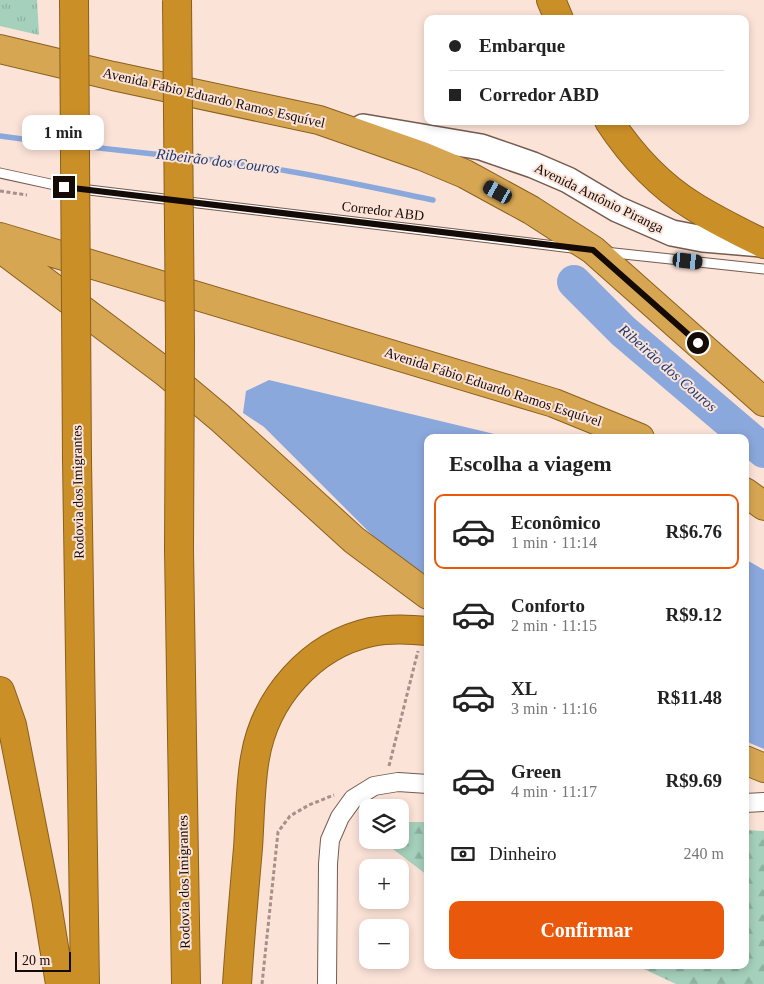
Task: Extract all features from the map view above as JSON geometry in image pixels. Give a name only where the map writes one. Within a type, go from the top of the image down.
[{"type":"highway","name":"Rodovia dos Imigrantes","points":[[74,0],[77,460],[85,984]]},
{"type":"highway","name":"Rodovia dos Imigrantes","points":[[177,0],[180,342],[179,550],[186,984]]},
{"type":"highway","points":[[550,0],[557,15]]},
{"type":"highway","name":"Avenida Fábio Eduardo Ramos Esquível","points":[[0,49],[113,76],[319,120],[422,156],[465,174],[531,210],[593,250],[764,402]]},
{"type":"highway","points":[[612,125],[621,139],[656,178],[692,205],[764,244]]},
{"type":"highway","name":"Avenida Fábio Eduardo Ramos Esquível","points":[[0,237],[554,403],[630,434]]},
{"type":"highway","points":[[0,248],[165,372],[220,418],[354,540],[424,593]]},
{"type":"highway","points":[[749,495],[764,506]]},
{"type":"highway","points":[[237,984],[255,758],[266,720],[282,691],[306,665],[337,644],[371,632],[401,628],[423,639]]},
{"type":"highway","points":[[0,691],[12,725],[46,898],[60,984]]},
{"type":"highway","points":[[749,762],[764,768]]},
{"type":"main road","name":"Avenida Antônio Piranga","points":[[319,120],[481,147],[534,165],[568,180],[617,209],[672,233],[704,239],[764,244]]},
{"type":"street","points":[[327,984],[328,864],[330,840],[340,817],[353,800],[374,786],[398,782],[424,784]]},
{"type":"street","points":[[749,803],[764,802]]},
{"type":"lane","name":"Corredor ABD","points":[[0,173],[64,187],[764,269]]},
{"type":"path","points":[[412,676],[423,639]]},
{"type":"green space","points":[[0,0],[37,0],[39,35],[0,26]]},
{"type":"green space","points":[[409,822],[424,822],[424,873],[409,861],[409,859],[406,859],[393,849],[409,849]]},
{"type":"green space","points":[[749,830],[764,831],[764,984],[676,984],[644,969],[749,969]]},
{"type":"water","points":[[269,380],[494,434],[424,434],[424,576],[383,546],[264,427],[243,413],[246,391]]},
{"type":"water","points":[[749,561],[764,570],[764,749],[749,743]]},
{"type":"waterway","name":"Ribeirão dos Couros","points":[[0,136],[67,145]]},
{"type":"waterway","name":"Ribeirão dos Couros","points":[[81,146],[172,156]]},
{"type":"waterway","name":"Ribeirão dos Couros","points":[[186,157],[279,170],[433,200]]},
{"type":"waterway","name":"Ribeirão dos Couros","points":[[574,282],[623,331],[744,434]]},
{"type":"waterway","name":"Ribeirão dos Couros","points":[[749,438],[764,451]]},
{"type":"route","points":[[64,187],[593,250],[698,343]]}]
